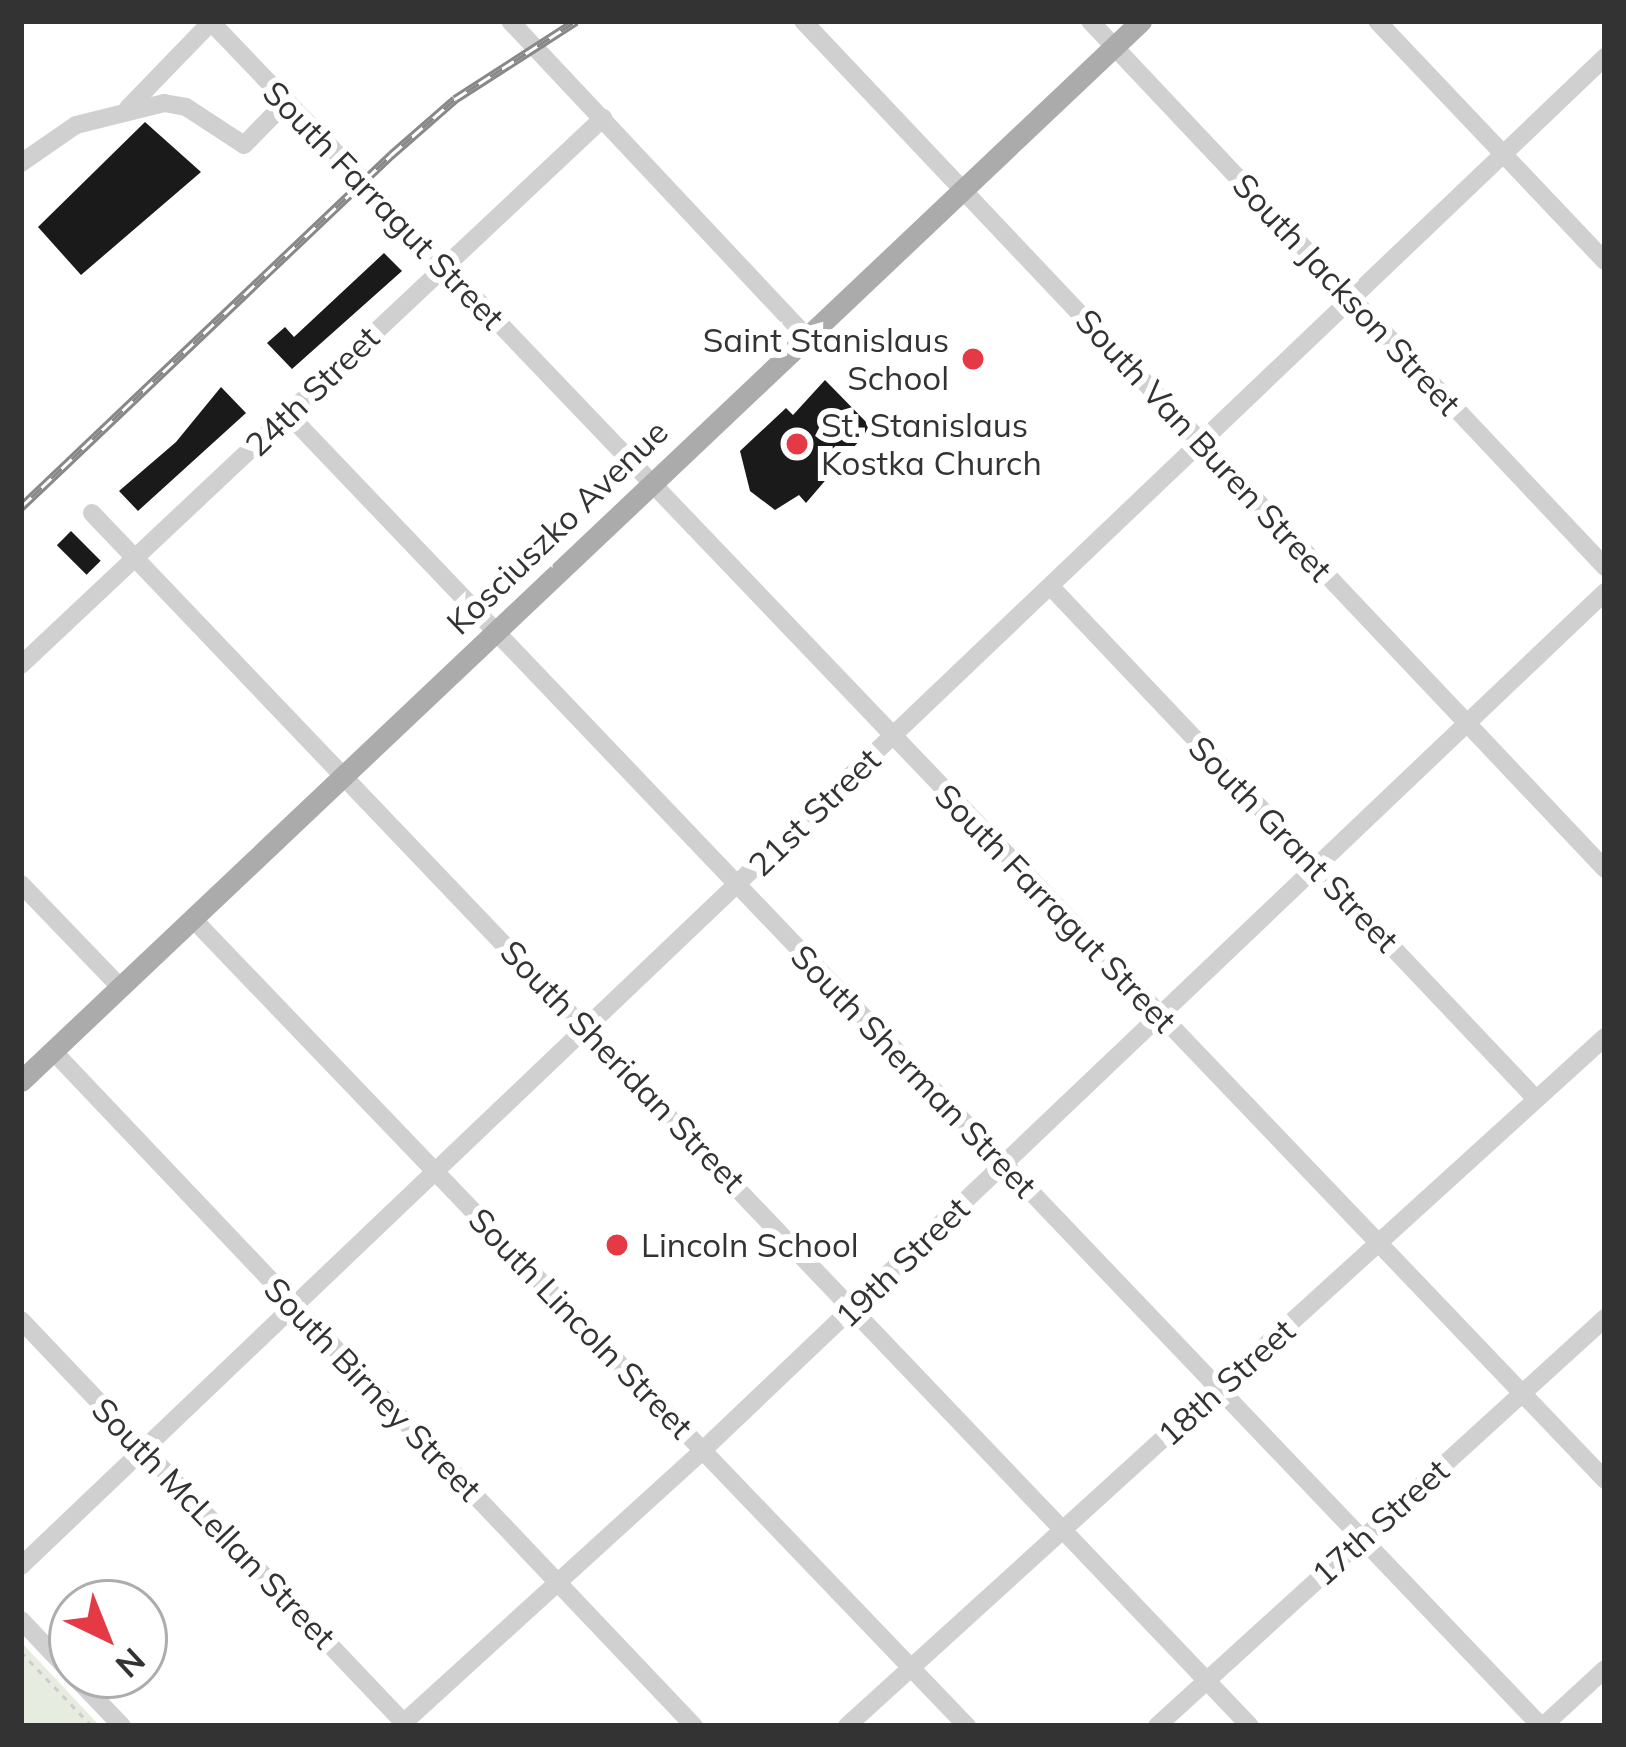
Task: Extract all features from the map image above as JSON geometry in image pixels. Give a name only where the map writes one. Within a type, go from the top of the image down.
[{"type":"main road","name":"Kosciuszko Avenue","points":[[21,1081],[1141,21]]},
{"type":"street","points":[[510,21],[805,335]]},
{"type":"street","points":[[525,37],[542,21]]},
{"type":"street","name":"South Van Buren Street","points":[[803,21],[1605,869]]},
{"type":"street","name":"South Jackson Street","points":[[1090,21],[1605,566]]},
{"type":"street","points":[[1377,21],[1605,261]]},
{"type":"street","points":[[128,108],[210,22]]},
{"type":"street","name":"South Farragut Street","points":[[210,22],[1605,1480]]},
{"type":"street","name":"21st Street","points":[[21,1566],[1605,57]]},
{"type":"street","points":[[21,163],[76,125],[128,108],[186,107],[244,145],[286,102]]},
{"type":"street","name":"24th Street","points":[[21,665],[603,118]]},
{"type":"street","name":"South Sherman Street","points":[[289,415],[1542,1726]]},
{"type":"street","name":"South Sheridan Street","points":[[92,513],[1250,1726]]},
{"type":"street","name":"South Grant Street","points":[[1052,588],[1536,1099]]},
{"type":"street","name":"19th Street","points":[[404,1725],[704,1450],[1605,592]]},
{"type":"street","points":[[21,884],[122,988]]},
{"type":"street","name":"South Lincoln Street","points":[[194,920],[967,1726]]},
{"type":"street","name":"18th Street","points":[[847,1726],[1605,1037]]},
{"type":"street","name":"South Birney Street","points":[[53,1052],[694,1726]]},
{"type":"street","name":"17th Street","points":[[1156,1726],[1605,1318]]},
{"type":"street","name":"South McLellan Street","points":[[21,1320],[404,1725]]},
{"type":"street","points":[[21,1621],[48,1649]]},
{"type":"street","points":[[1542,1726],[1605,1670]]},
{"type":"street","points":[[97,1699],[122,1726]]},
{"type":"path","points":[[21,1652],[92,1726]]},
{"type":"shaded area","points":[[21,1642],[48,1671],[48,1699],[75,1699],[100,1726],[21,1726]]},
{"type":"building","points":[[145,122],[201,172],[81,275],[38,227]]},
{"type":"building","points":[[384,253],[402,271],[292,369],[267,343],[285,327],[294,337]]},
{"type":"building","name":"St. Stanislaus Kostka Church","points":[[825,380],[871,427],[806,503],[799,495],[775,510],[750,491],[740,451],[786,408],[793,415]]},
{"type":"building","points":[[221,387],[246,413],[138,511],[119,491],[176,442]]},
{"type":"building","points":[[71,531],[101,561],[87,575],[57,545]]},
{"type":"railway","points":[[21,507],[391,155],[455,99],[576,21]]},
{"type":"place","name":"Saint Stanislaus School","points":[[973,359]]},
{"type":"place","name":"St. Stanislaus Kostka Church","points":[[797,444]]},
{"type":"place","name":"Lincoln School","points":[[617,1245]]}]
